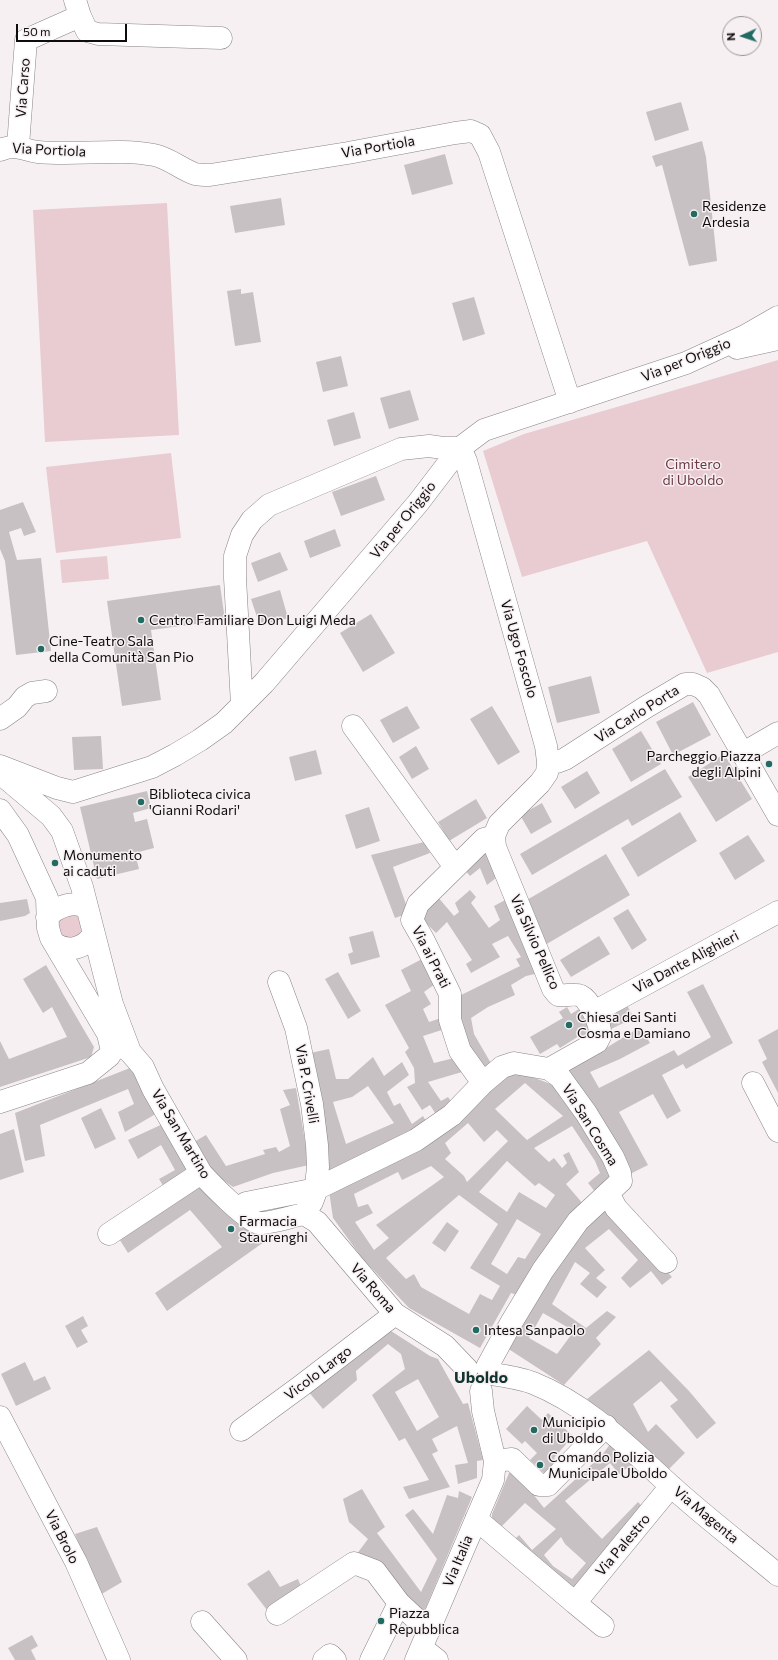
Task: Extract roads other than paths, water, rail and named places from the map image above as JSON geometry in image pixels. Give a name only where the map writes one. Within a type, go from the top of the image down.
[{"type":"street","name":"Via Carso","points":[[9,148],[26,40],[78,8],[87,31],[98,34],[221,38]]},
{"type":"street","name":"Via Portiola","points":[[9,148],[50,153],[138,153],[155,155],[179,164],[196,174],[210,175],[455,133],[470,131],[480,135],[489,152],[570,402]]},
{"type":"street","name":"Via per Origgio","points":[[18,835],[19,821],[34,802],[65,790],[129,775],[152,767],[200,740],[224,723],[328,610],[408,515],[460,448],[484,430],[657,373],[708,353],[744,336],[778,317]]},
{"type":"street","points":[[708,353],[778,339]]},
{"type":"street","points":[[242,705],[235,556],[242,535],[252,520],[268,505],[401,448],[429,446],[460,448]]},
{"type":"street","name":"Via Ugo Foscolo","points":[[460,448],[466,461],[546,746],[548,762],[547,773],[540,783],[499,824],[494,836]]},
{"type":"street","name":"Via Carlo Porta","points":[[548,762],[557,762],[565,759],[685,684],[693,684],[702,688],[709,695],[778,815]]},
{"type":"street","points":[[0,718],[14,710],[25,697],[32,693],[46,691]]},
{"type":"street","points":[[353,726],[455,867]]},
{"type":"street","points":[[742,754],[778,732]]},
{"type":"street","points":[[0,766],[65,790],[60,817],[62,831]]},
{"type":"street","name":"Via San Martino","points":[[0,773],[51,816],[62,831],[82,888],[112,1004],[131,1053]]},
{"type":"street","name":"Via San Martino","points":[[0,810],[18,835],[47,898],[48,928],[51,938],[108,1034],[112,1051],[109,1056],[88,1073]]},
{"type":"street","name":"Via ai Prati","points":[[483,1083],[460,1051],[450,1020],[450,994],[412,920],[418,904],[484,839],[494,836]]},
{"type":"street","name":"Via Silvio Pellico","points":[[494,836],[498,858],[554,989],[558,995],[581,996],[585,999],[594,1012],[599,1025],[600,1035],[597,1042],[549,1068]]},
{"type":"street","points":[[47,917],[55,910],[71,904],[82,905],[88,910]]},
{"type":"street","name":"Via Dante Alighieri","points":[[594,1012],[778,912]]},
{"type":"street","points":[[55,944],[62,949],[68,950],[77,948],[90,941],[94,934]]},
{"type":"street","name":"Via P. Crivelli","points":[[279,982],[296,1028],[312,1104],[317,1145],[318,1167],[316,1188],[314,1198],[304,1214]]},
{"type":"street","name":"Via San Martino","points":[[108,1034],[131,1053],[145,1072],[201,1173],[210,1183],[254,1222],[259,1223],[304,1214]]},
{"type":"street","points":[[0,1102],[88,1073],[103,1072],[116,1068],[126,1061],[131,1053]]},
{"type":"street","points":[[238,1208],[246,1203],[316,1188],[416,1140],[452,1115],[483,1083],[502,1067],[509,1064],[524,1064],[549,1068]]},
{"type":"street","name":"Via San Cosma","points":[[482,1375],[543,1270],[578,1221],[621,1181],[620,1173],[613,1157],[586,1113],[560,1077],[549,1068]]},
{"type":"street","points":[[753,1083],[778,1132]]},
{"type":"street","points":[[109,1234],[201,1173]]},
{"type":"street","points":[[608,1193],[616,1208],[666,1262]]},
{"type":"street","name":"Via Roma","points":[[304,1214],[317,1222],[395,1314],[445,1346],[482,1375]]},
{"type":"street","name":"Vicolo Largo","points":[[241,1430],[395,1314]]},
{"type":"street","points":[[482,1375],[483,1411],[495,1461],[512,1458],[539,1485],[548,1485],[606,1426]]},
{"type":"street","name":"Via Magenta","points":[[482,1375],[511,1377],[533,1383],[573,1402],[606,1426],[672,1486],[778,1575]]},
{"type":"street","name":"Via Brolo","points":[[0,1417],[6,1442],[76,1562],[119,1660]]},
{"type":"street","name":"Via Italia","points":[[426,1650],[476,1519],[493,1480],[495,1461]]},
{"type":"street","name":"Via Palestro","points":[[575,1603],[672,1486]]},
{"type":"street","points":[[476,1519],[603,1626]]},
{"type":"street","points":[[277,1614],[354,1563],[375,1571],[399,1604],[426,1650]]},
{"type":"street","points":[[371,1660],[399,1604]]},
{"type":"street","points":[[202,1622],[236,1660]]},
{"type":"street","points":[[324,1660],[330,1654],[335,1660]]},
{"type":"place","name":"Residenze Ardesia","points":[[694,214]]},
{"type":"place","name":"Centro Familiare Don Luigi Meda","points":[[141,620]]},
{"type":"place","name":"Cine-Teatro Sala della Comunità San Pio","points":[[41,649]]},
{"type":"place","name":"Parcheggio Piazza degli Alpini","points":[[769,764]]},
{"type":"place","name":"Biblioteca civica 'Gianni Rodari'","points":[[141,802]]},
{"type":"place","name":"Monumento ai caduti","points":[[55,863]]},
{"type":"place","name":"Chiesa dei Santi Cosma e Damiano","points":[[569,1025]]},
{"type":"place","name":"Farmacia Staurenghi","points":[[231,1229]]},
{"type":"place","name":"Intesa Sanpaolo","points":[[476,1330]]},
{"type":"place","name":"Municipio di Uboldo","points":[[534,1430]]},
{"type":"place","name":"Comando Polizia Municipale Uboldo","points":[[540,1465]]},
{"type":"place","name":"Piazza Repubblica","points":[[381,1621]]},
{"type":"district","name":"Uboldo","points":[[481,1378]]},
{"type":"park label","name":"Cimitero di Uboldo","points":[[693,472]]}]
